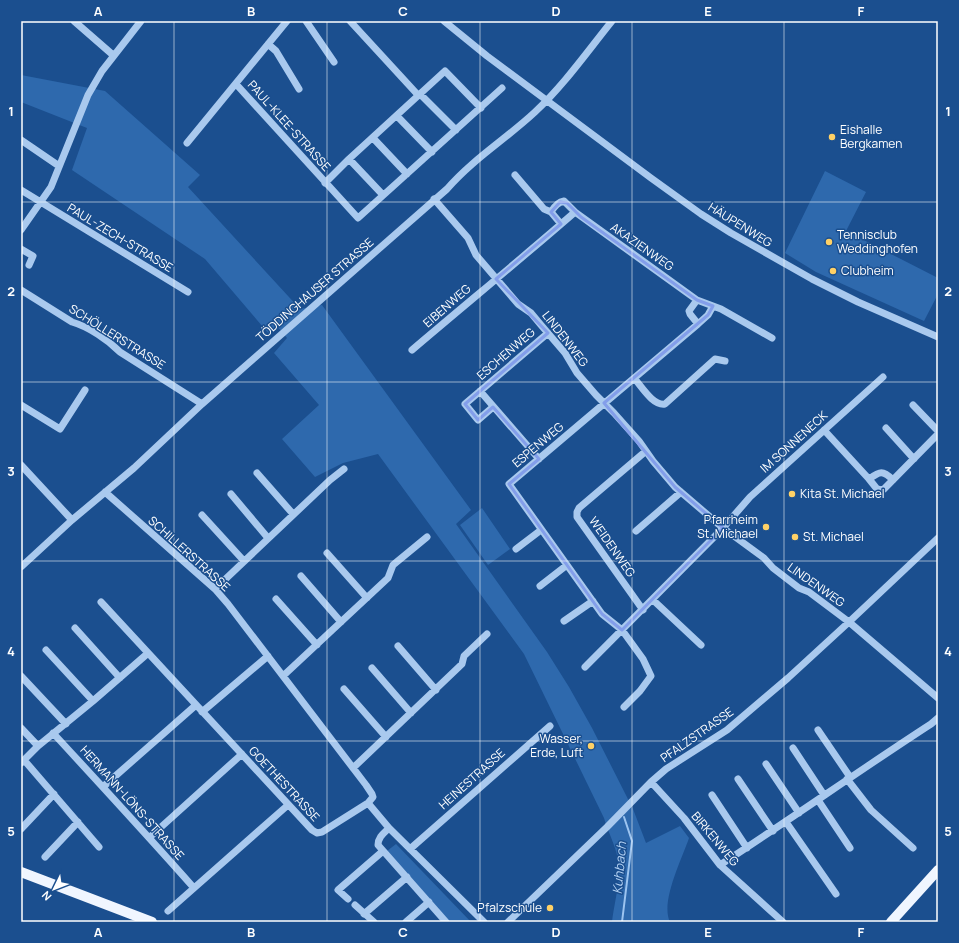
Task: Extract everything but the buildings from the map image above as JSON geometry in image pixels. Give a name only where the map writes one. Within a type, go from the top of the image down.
[{"type":"main road","points":[[891,922],[938,870]]},
{"type":"main road","points":[[21,872],[152,922]]},
{"type":"street","points":[[74,21],[113,55]]},
{"type":"street","points":[[21,230],[51,187],[88,95],[113,55],[141,21]]},
{"type":"street","points":[[187,143],[287,21]]},
{"type":"street","points":[[306,21],[334,62]]},
{"type":"street","points":[[350,21],[419,94],[456,130]]},
{"type":"street","name":"HÄUPENWEG","points":[[444,21],[547,101],[676,196],[739,238],[812,279],[938,338]]},
{"type":"street","name":"TÖDDINGHAUSER STRASSE","points":[[23,562],[134,468],[202,404],[322,297],[339,284],[447,189],[465,169],[515,131],[547,101],[612,21]]},
{"type":"street","points":[[268,44],[276,50],[299,89]]},
{"type":"street","points":[[325,183],[419,94],[445,72],[481,108]]},
{"type":"street","name":"PAUL-KLEE-STRASSE","points":[[236,84],[358,218],[384,195]]},
{"type":"street","points":[[349,159],[384,195],[502,88]]},
{"type":"street","points":[[397,116],[432,152]]},
{"type":"street","points":[[373,138],[407,174]]},
{"type":"street","points":[[21,140],[59,166]]},
{"type":"street","points":[[515,175],[544,209],[551,212],[561,224]]},
{"type":"street","name":"PAUL-ZECH-STRASSE","points":[[21,190],[188,292]]},
{"type":"street","name":"LINDENWEG","points":[[434,199],[468,238],[476,255],[518,304],[531,313],[548,332],[565,353],[577,373],[624,424],[657,466],[681,492],[723,528],[764,558],[778,572],[799,588],[809,592],[849,622],[938,698]]},
{"type":"street","name":"AKAZIENWEG","points":[[551,212],[560,202],[564,201],[575,212],[697,300],[721,309],[772,338]]},
{"type":"street","points":[[496,278],[575,212]]},
{"type":"street","points":[[21,249],[33,256],[29,265]]},
{"type":"street","name":"EIBENWEG","points":[[412,350],[496,278]]},
{"type":"street","name":"SCHÖLLERSTRASSE","points":[[21,290],[72,322],[80,325],[113,345],[120,352],[202,404]]},
{"type":"street","points":[[697,300],[689,311],[698,324]]},
{"type":"street","points":[[604,403],[698,324],[708,315],[712,306]]},
{"type":"street","name":"ESCHENWEG","points":[[493,407],[478,420],[465,404],[548,332]]},
{"type":"street","points":[[634,378],[655,402],[660,405],[666,404],[715,359],[725,361]]},
{"type":"street","name":"IM SONNENECK","points":[[723,528],[750,497],[883,377]]},
{"type":"street","points":[[21,405],[60,429],[85,390]]},
{"type":"street","name":"ESCHENWEG","points":[[480,391],[539,459]]},
{"type":"street","name":"ESPENWEG","points":[[604,403],[509,484],[602,614],[622,630],[643,659],[651,676],[640,691],[624,707]]},
{"type":"street","points":[[824,430],[877,489],[882,490],[938,433],[913,405]]},
{"type":"street","points":[[886,428],[914,459]]},
{"type":"street","name":"WEIDENWEG","points":[[643,610],[577,518],[577,512],[579,508],[646,451]]},
{"type":"street","points":[[21,465],[72,520]]},
{"type":"street","points":[[215,589],[293,514],[344,469]]},
{"type":"street","points":[[869,479],[881,472],[885,473],[893,480]]},
{"type":"street","points":[[257,473],[293,514]]},
{"type":"street","name":"SCHILLERSTRASSE","points":[[105,492],[215,589],[241,620],[372,794],[373,797],[368,803]]},
{"type":"street","points":[[636,531],[681,492]]},
{"type":"street","points":[[230,494],[268,538]]},
{"type":"street","points":[[202,515],[244,561]]},
{"type":"street","points":[[585,667],[723,528]]},
{"type":"street","points":[[516,549],[541,530]]},
{"type":"street","points":[[283,676],[388,578],[393,565],[427,537]]},
{"type":"street","name":"PFALZSTRASSE","points":[[508,922],[607,827],[651,782],[666,769],[727,730],[788,678],[938,538]]},
{"type":"street","points":[[327,553],[367,598]]},
{"type":"street","points":[[540,586],[567,565]]},
{"type":"street","points":[[301,576],[341,622]]},
{"type":"street","points":[[276,599],[317,645]]},
{"type":"street","points":[[652,600],[701,644]]},
{"type":"street","points":[[564,622],[593,601]]},
{"type":"street","name":"GOETHESTRASSE","points":[[101,602],[147,654],[312,830],[317,833],[322,832],[368,803]]},
{"type":"street","points":[[75,628],[120,678]]},
{"type":"street","points":[[353,768],[462,664],[464,656],[487,634]]},
{"type":"street","points":[[398,646],[436,690]]},
{"type":"street","points":[[46,650],[93,701]]},
{"type":"street","points":[[100,847],[54,794],[22,761],[147,654]]},
{"type":"street","points":[[202,712],[268,656]]},
{"type":"street","points":[[372,668],[411,713]]},
{"type":"street","points":[[21,676],[66,724]]},
{"type":"street","points":[[344,689],[386,737]]},
{"type":"street","points":[[104,786],[196,705]]},
{"type":"street","points":[[720,865],[773,831],[938,718]]},
{"type":"street","name":"HEINESTRASSE","points":[[410,849],[550,726]]},
{"type":"street","points":[[21,728],[38,746]]},
{"type":"street","points":[[818,730],[871,810],[913,848]]},
{"type":"street","name":"HERMANN-LÖNS-STRASSE","points":[[54,733],[104,786],[124,812],[150,837],[194,888]]},
{"type":"street","points":[[793,748],[824,795]]},
{"type":"street","points":[[150,837],[242,754]]},
{"type":"street","points":[[766,764],[799,813]]},
{"type":"street","points":[[738,779],[773,831]]},
{"type":"street","name":"BIRKENWEG","points":[[651,782],[684,818],[720,865],[783,922]]},
{"type":"street","points":[[21,829],[54,794]]},
{"type":"street","points":[[712,794],[747,848]]},
{"type":"street","points":[[818,800],[850,848]]},
{"type":"street","points":[[368,803],[389,828],[484,922]]},
{"type":"street","points":[[168,911],[288,804]]},
{"type":"street","points":[[45,857],[78,822]]},
{"type":"street","points":[[786,822],[836,894]]},
{"type":"street","points":[[389,828],[378,841],[378,845],[446,922]]},
{"type":"street","points":[[348,899],[338,890],[383,851]]},
{"type":"street","points":[[364,914],[407,877]]},
{"type":"street","points":[[406,922],[429,902]]},
{"type":"street","points":[[355,906],[374,922]]},
{"type":"highlighted area","points":[[560,202],[567,203],[581,217],[697,300],[713,306],[708,315],[604,403],[675,487],[723,528],[622,630],[602,614],[509,484],[539,459],[493,407],[478,420],[465,404],[548,333],[496,279],[561,224],[551,212]]},
{"type":"shaded area","points":[[21,75],[105,91],[200,175],[188,187],[300,309],[322,305],[471,510],[456,524],[547,652],[569,687],[592,728],[633,809],[646,843],[680,826],[689,838],[670,892],[668,914],[670,922],[612,922],[619,874],[618,859],[615,848],[604,818],[524,654],[378,454],[343,463],[315,477],[282,439],[319,405],[274,353],[287,338],[276,325],[269,334],[205,259],[72,170],[87,128],[21,102]]},
{"type":"shaded area","name":"Tennisclub Weddinghofen","points":[[825,171],[866,192],[846,231],[938,278],[938,294],[924,321],[816,272],[785,253]]},
{"type":"shaded area","points":[[482,508],[510,549],[488,565],[460,525]]},
{"type":"shaded area","points":[[396,844],[471,922],[449,922],[387,851]]},
{"type":"waterway","name":"Kuhbach","points":[[622,922],[632,841],[624,817]]},
{"type":"place","name":"Eishalle Bergkamen","points":[[832,137]]},
{"type":"place","name":"Tennisclub Weddinghofen","points":[[829,242]]},
{"type":"place","name":"Clubheim","points":[[833,271]]},
{"type":"place","name":"Kita St. Michael","points":[[792,494]]},
{"type":"place","name":"Pfarrheim St. Michael","points":[[766,527]]},
{"type":"place","name":"St. Michael","points":[[795,537]]},
{"type":"place","name":"Wasser, Erde, Luft","points":[[591,746]]},
{"type":"place","name":"Pfalzschule","points":[[550,908]]}]
